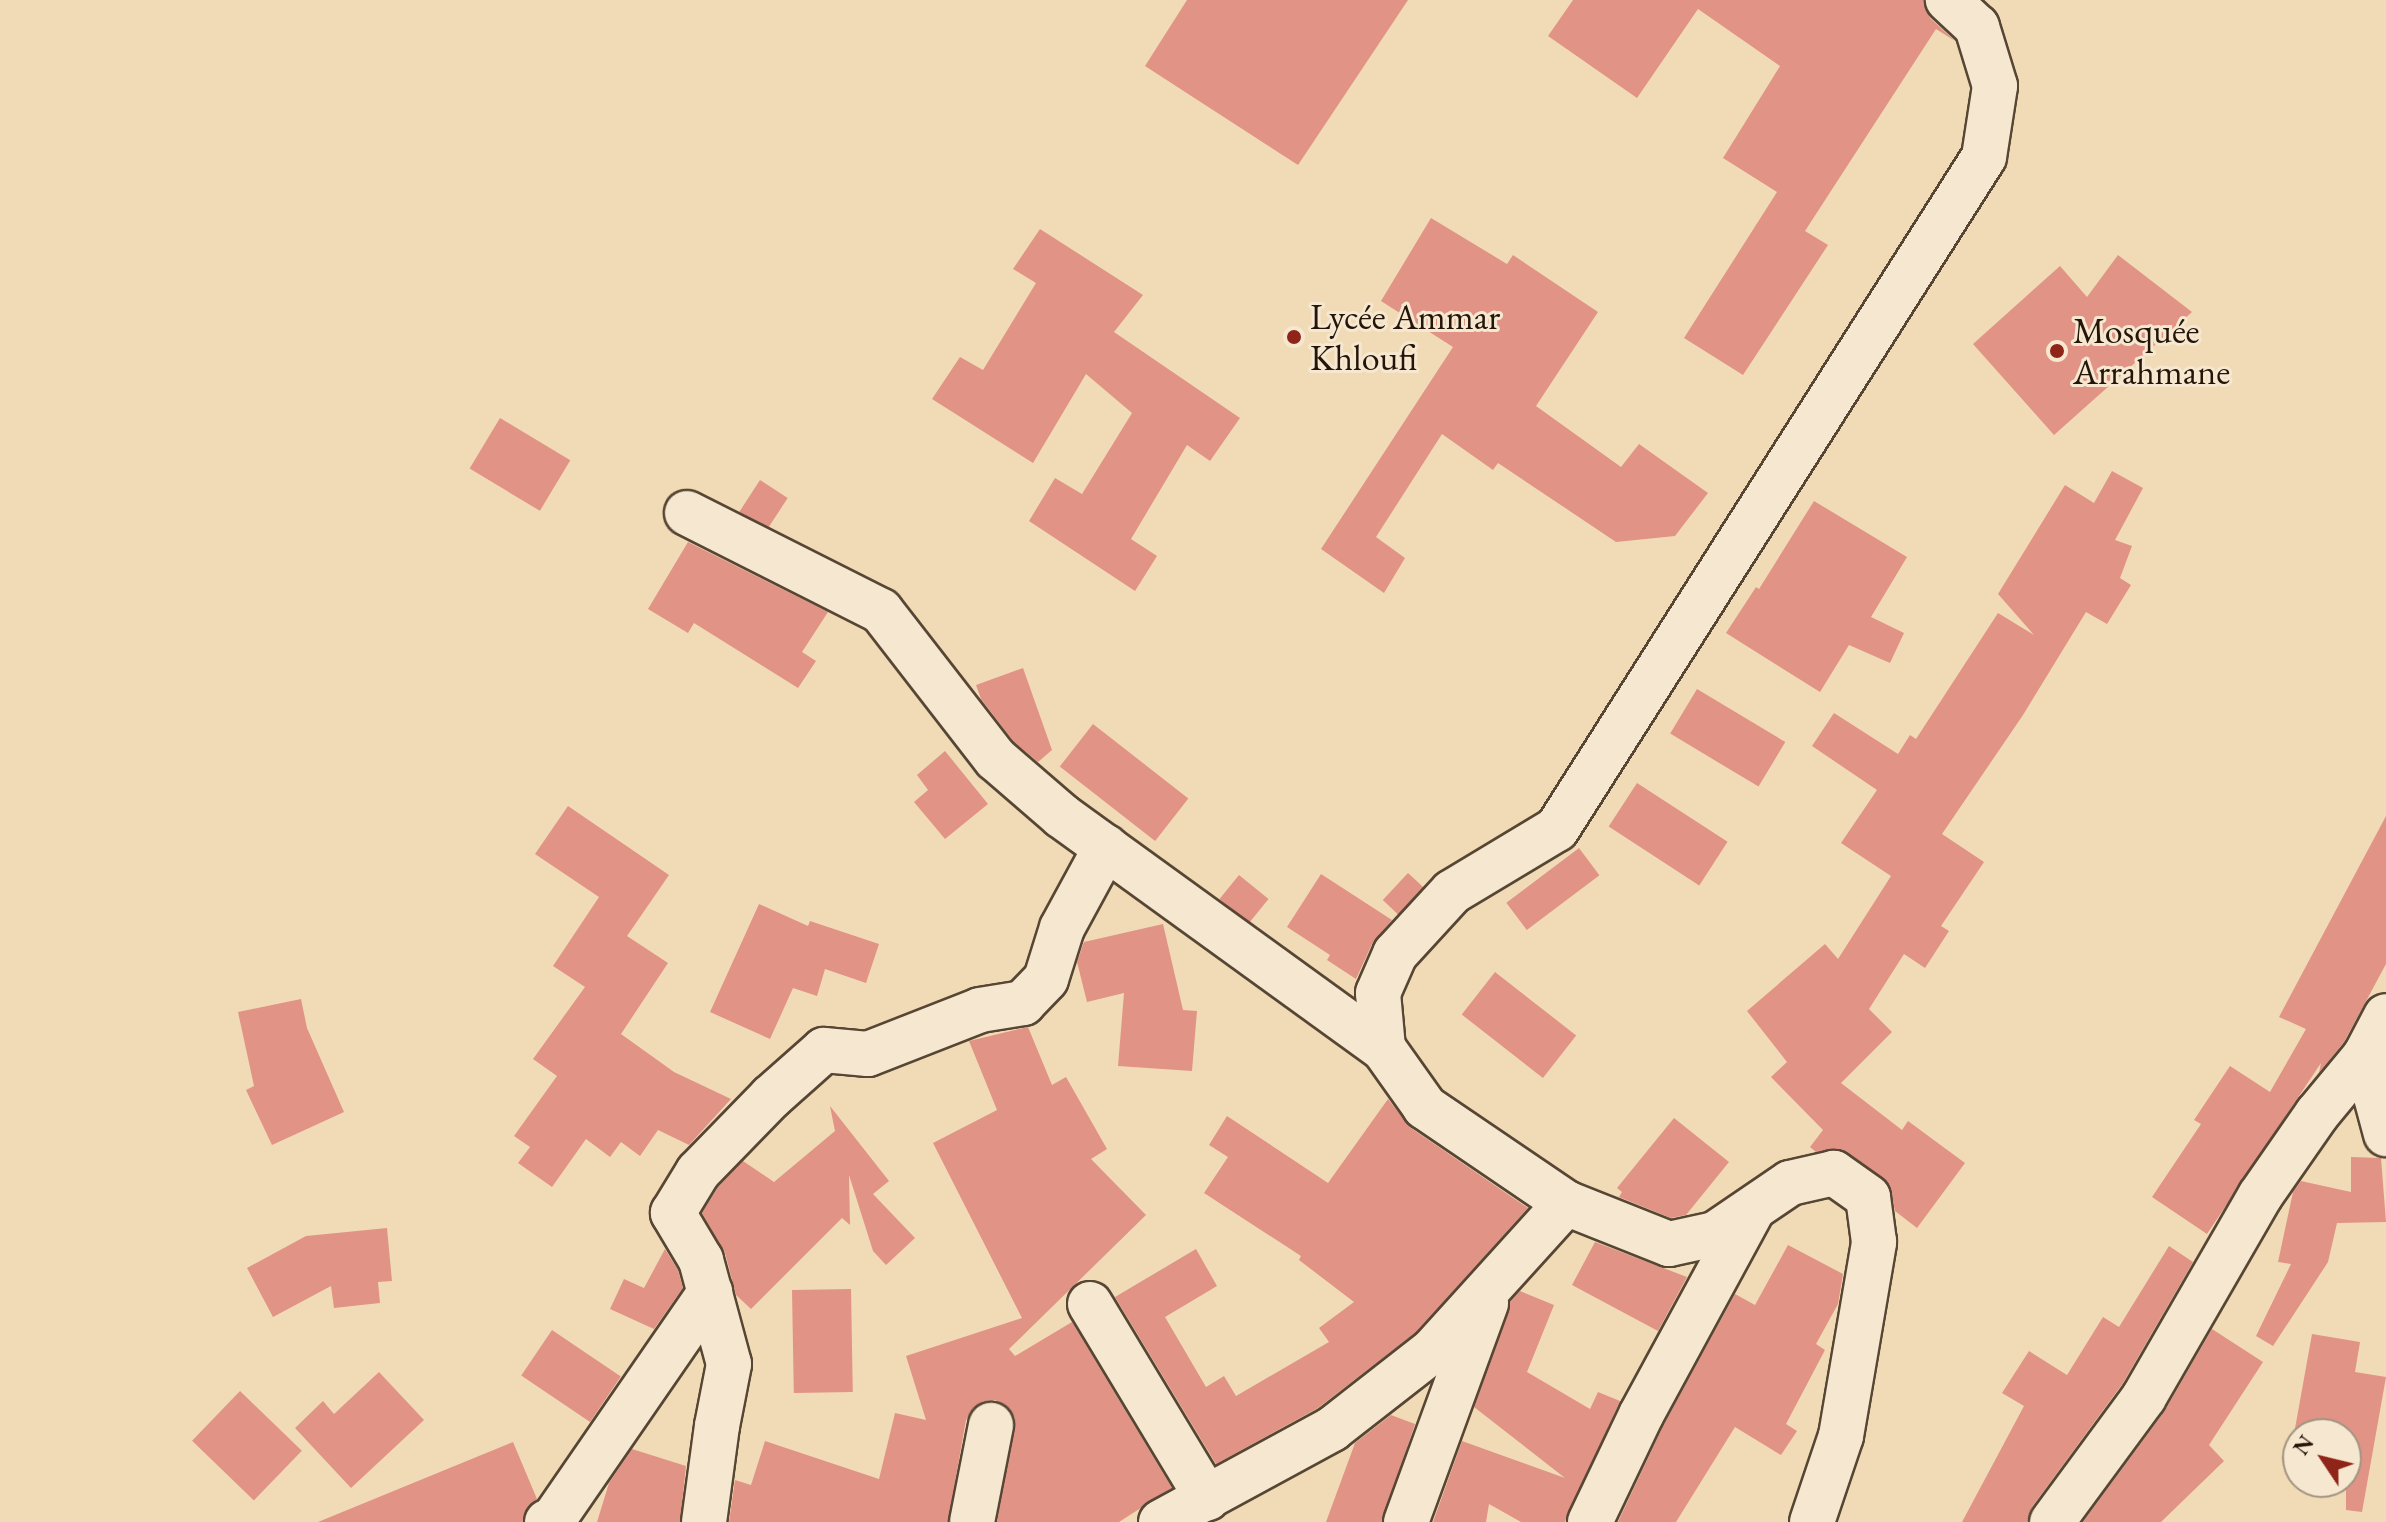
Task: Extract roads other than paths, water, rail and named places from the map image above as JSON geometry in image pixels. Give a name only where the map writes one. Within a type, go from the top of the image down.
[{"type":"street","points":[[1383,1048],[1378,993],[1395,954],[1452,892],[1557,829],[1984,157],[1995,86],[1977,27],[1948,0]]},
{"type":"street","points":[[687,513],[881,611],[996,759],[1062,816],[1383,1048],[1425,1107],[1566,1203],[1669,1244],[1715,1234],[1790,1183],[1834,1173],[1868,1197],[1874,1242],[1844,1421],[1812,1522]]},
{"type":"street","points":[[704,1522],[729,1364],[701,1260],[673,1213],[698,1172],[771,1097],[824,1050],[868,1054],[980,1010],[1023,1003],[1046,979],[1062,928],[1106,847]]},
{"type":"street","points":[[2052,1522],[2144,1397],[2260,1196],[2317,1114],[2365,1056],[2386,1016]]},
{"type":"street","points":[[2365,1056],[2386,1134]]},
{"type":"street","points":[[1161,1522],[1332,1429],[1432,1351],[1566,1203]]},
{"type":"street","points":[[1590,1522],[1641,1415],[1753,1208]]},
{"type":"street","points":[[1406,1522],[1493,1284]]},
{"type":"street","points":[[547,1522],[553,1520],[710,1292]]},
{"type":"street","points":[[1090,1304],[1207,1498]]},
{"type":"street","points":[[972,1522],[991,1425]]},
{"type":"place","name":"Lycée Ammar Khloufi","points":[[1294,337]]},
{"type":"place","name":"Mosquée Arrahmane","points":[[2057,351]]}]
